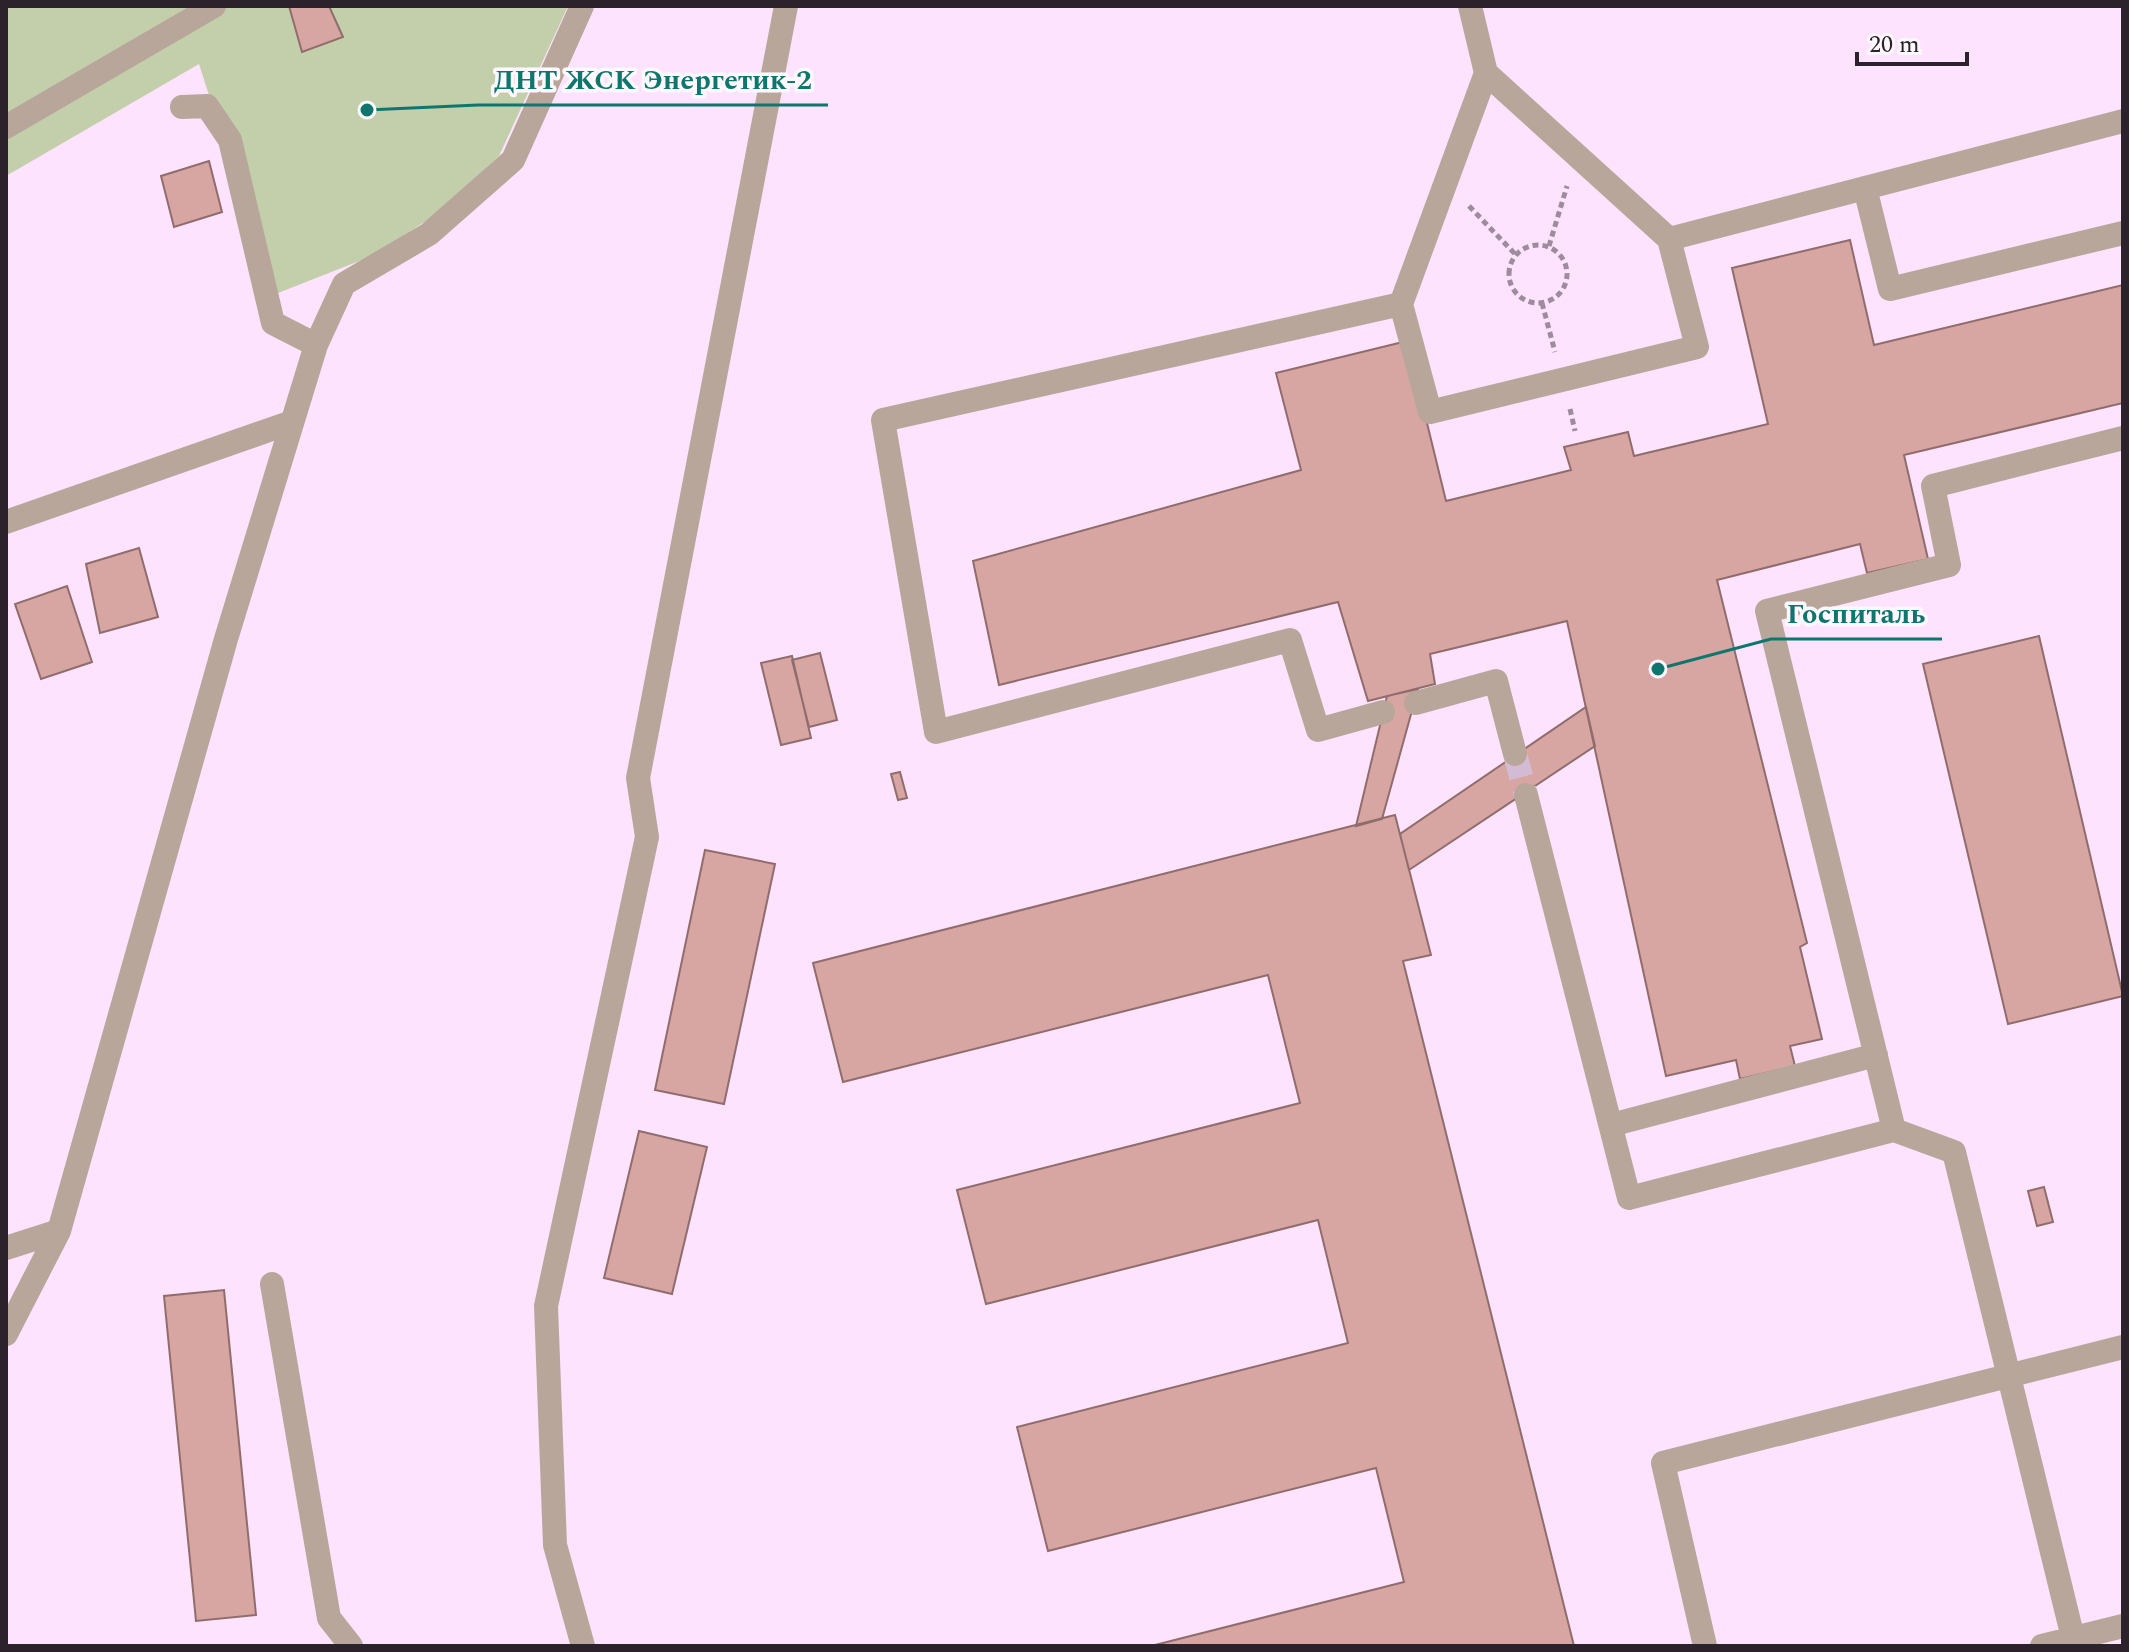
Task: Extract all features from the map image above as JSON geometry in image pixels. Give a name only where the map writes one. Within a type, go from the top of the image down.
[{"type":"street","points":[[6,127],[214,6]]},
{"type":"street","points":[[6,1334],[59,1231],[289,423],[316,345],[344,284],[429,234],[513,160],[582,6]]},
{"type":"street","points":[[583,1646],[555,1545],[546,1306],[647,837],[638,778],[786,6]]},
{"type":"street","points":[[1470,6],[1486,73],[1401,304],[1430,412],[1697,347],[1669,239],[1486,73]]},
{"type":"street","points":[[182,107],[207,106],[230,140],[273,323],[316,345]]},
{"type":"street","points":[[1669,239],[2123,121]]},
{"type":"street","points":[[1865,188],[1890,289],[2123,233]]},
{"type":"street","points":[[1383,712],[1318,730],[1290,640],[936,732],[883,420],[1401,304]]},
{"type":"street","points":[[6,522],[289,423]]},
{"type":"street","points":[[1894,1130],[1767,611],[1949,565],[1933,486],[2123,438]]},
{"type":"street","points":[[1416,703],[1496,681],[1515,754]]},
{"type":"street","points":[[1526,795],[1629,1198],[1894,1130],[1954,1152],[2075,1646]]},
{"type":"street","points":[[1611,1125],[1876,1055]]},
{"type":"street","points":[[6,1248],[59,1231]]},
{"type":"street","points":[[272,1284],[329,1618],[351,1646]]},
{"type":"street","points":[[1705,1646],[1663,1463],[2123,1347]]},
{"type":"street","points":[[2042,1646],[2123,1626]]},
{"type":"path","points":[[1549,246],[1576,154]]},
{"type":"path","points":[[1446,183],[1516,255]]},
{"type":"path","points":[[1531,245],[1549,246],[1563,258],[1568,276],[1560,294],[1542,303],[1532,303],[1515,292],[1509,273],[1516,255],[1531,245]]},
{"type":"green space","points":[[6,6],[568,6],[499,156],[435,215],[372,256],[273,295],[199,64],[6,176]]},
{"type":"building","points":[[289,6],[329,6],[343,37],[302,52]]},
{"type":"building","points":[[209,161],[222,212],[174,227],[161,176]]},
{"type":"building","points":[[1850,240],[1874,345],[2123,285],[2123,403],[1904,455],[1928,559],[1867,573],[1860,544],[1717,580],[1807,943],[1800,947],[1822,1039],[1790,1046],[1795,1066],[1740,1079],[1736,1060],[1666,1076],[1567,621],[1430,654],[1435,684],[1368,701],[1338,602],[999,685],[973,561],[1301,470],[1276,373],[1407,341],[1446,501],[1571,470],[1564,447],[1628,432],[1634,456],[1768,424],[1732,268]]},
{"type":"building","points":[[139,548],[158,617],[100,633],[86,564]]},
{"type":"building","points":[[67,586],[92,662],[41,679],[15,604]]},
{"type":"building","points":[[2039,636],[2123,996],[2008,1024],[1923,664]]},
{"type":"building","points":[[820,653],[837,720],[809,727],[792,660]]},
{"type":"building","points":[[792,656],[811,738],[781,745],[761,663]]},
{"type":"building","points":[[1418,689],[1382,819],[1356,826],[1387,696]]},
{"type":"building","points":[[1586,707],[1595,746],[1409,870],[1400,834]]},
{"type":"building","points":[[900,772],[907,798],[898,800],[891,774]]},
{"type":"building","points":[[1395,815],[1431,955],[1403,961],[1574,1646],[1151,1646],[1404,1582],[1376,1468],[1048,1551],[1017,1427],[1348,1343],[1318,1220],[986,1304],[957,1190],[1300,1103],[1268,975],[843,1082],[813,963]]},
{"type":"building","points":[[705,850],[775,864],[724,1104],[655,1090]]},
{"type":"building","points":[[639,1131],[707,1147],[672,1294],[604,1278]]},
{"type":"building","points":[[2044,1187],[2053,1222],[2037,1226],[2028,1191]]},
{"type":"building","points":[[224,1290],[256,1615],[196,1621],[164,1296]]},
{"type":"tunnel","points":[[1515,754],[1526,795]]},
{"type":"place","name":"ДНТ ЖСК Энергетик-2","points":[[367,110]]},
{"type":"place","name":"Госпиталь","points":[[1658,669]]}]
